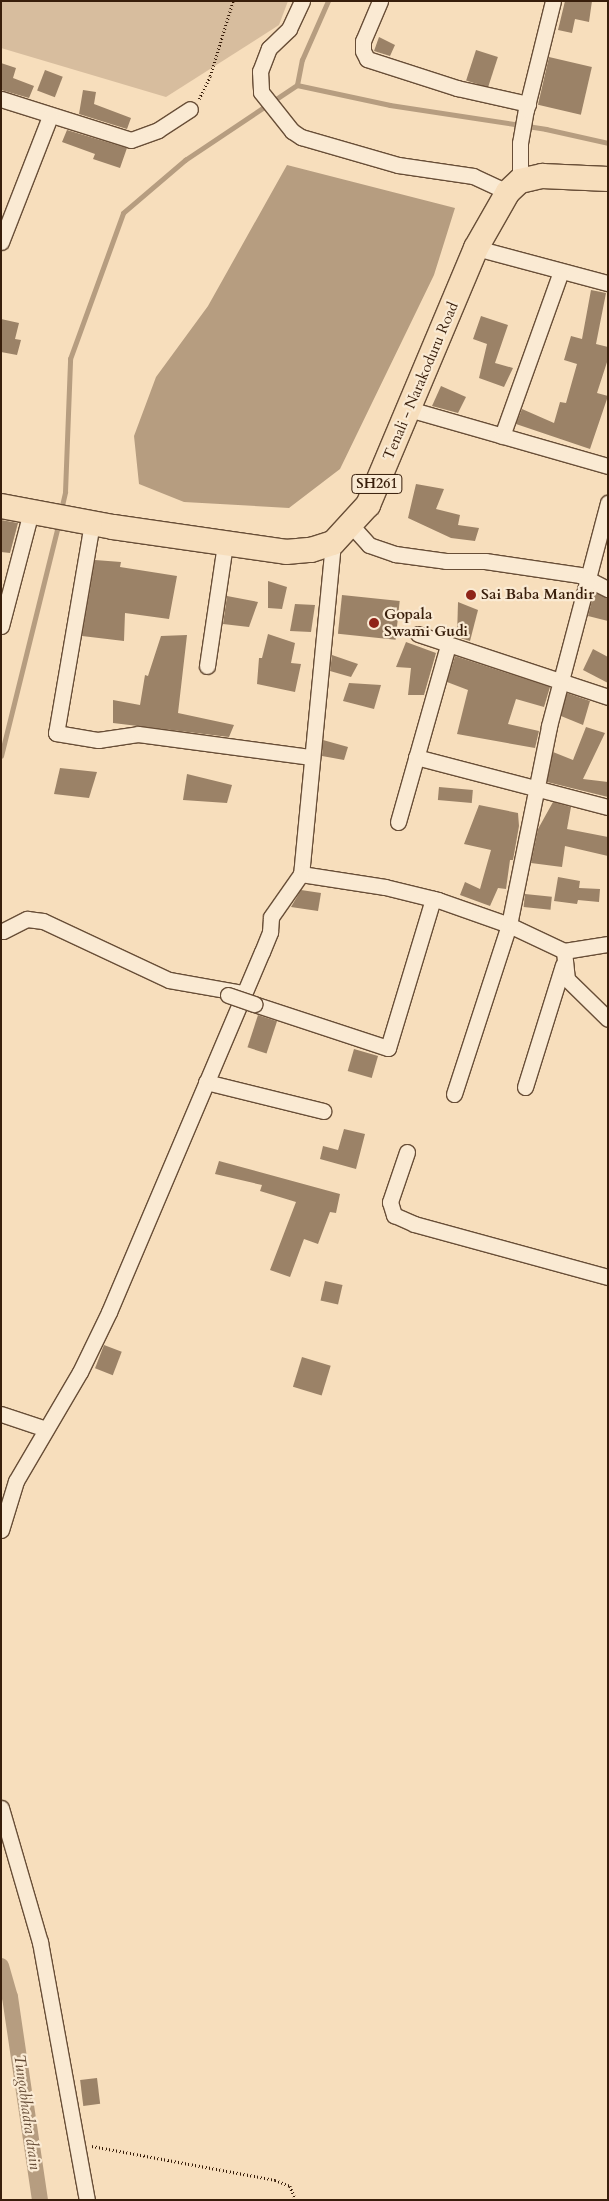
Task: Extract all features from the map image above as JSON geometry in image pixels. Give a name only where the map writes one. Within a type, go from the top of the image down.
[{"type":"main road","points":[[514,187],[542,176],[608,180]]},
{"type":"main road","name":"Tenali - Narakoduru Road","points":[[1,506],[84,522],[286,552],[311,550],[333,543],[368,505],[476,248],[514,187]]},
{"type":"street","points":[[302,1],[289,29],[269,48],[262,61],[261,92],[282,118],[301,137],[398,165],[473,176],[514,187],[527,107],[553,1]]},
{"type":"street","points":[[380,1],[363,40],[363,51],[367,59],[457,88],[527,107]]},
{"type":"street","points":[[1,99],[131,140],[158,130],[190,109]]},
{"type":"street","points":[[1,242],[50,116]]},
{"type":"street","points":[[476,248],[608,283]]},
{"type":"street","points":[[502,436],[561,271]]},
{"type":"street","points":[[409,409],[608,466]]},
{"type":"street","points":[[454,1094],[509,925],[536,787],[561,682],[589,582],[608,503]]},
{"type":"street","points":[[1,626],[38,513]]},
{"type":"street","points":[[84,522],[56,733],[98,740],[138,734],[311,757]]},
{"type":"street","points":[[351,525],[368,545],[395,554],[446,561],[485,561],[580,575],[589,582],[608,589]]},
{"type":"street","points":[[1,1530],[16,1481],[80,1372],[109,1312],[206,1082],[249,999],[270,932],[271,917],[301,874],[311,757],[329,612],[333,543]]},
{"type":"street","points":[[207,666],[225,544]]},
{"type":"street","points":[[418,634],[608,697]]},
{"type":"street","points":[[398,822],[448,645]]},
{"type":"street","points":[[416,757],[608,807]]},
{"type":"street","points":[[301,874],[385,887],[433,899],[509,925],[564,955],[608,944]]},
{"type":"street","points":[[3,931],[27,919],[43,921],[169,980],[249,999],[388,1048],[433,899]]},
{"type":"street","points":[[564,955],[567,979],[608,1019]]},
{"type":"street","points":[[525,1087],[564,955]]},
{"type":"street","points":[[210,989],[249,999]]},
{"type":"street","points":[[206,1082],[322,1111]]},
{"type":"street","points":[[407,1152],[390,1202],[394,1215],[414,1224],[608,1277]]},
{"type":"street","points":[[1,1414],[46,1429]]},
{"type":"street","points":[[1,1808],[40,1942],[87,2200]]},
{"type":"path","points":[[190,109],[202,93],[210,76],[233,1]]},
{"type":"path","points":[[77,2144],[275,2180],[290,2186],[296,2200]]},
{"type":"shaded area","points":[[1,1],[288,1],[279,25],[166,97],[1,48]]},
{"type":"shaded area","points":[[287,165],[455,208],[434,275],[340,469],[289,508],[184,502],[139,484],[134,436],[156,377],[208,306]]},
{"type":"building","points":[[565,1],[592,1],[589,22],[575,19],[572,33],[558,30]]},
{"type":"building","points":[[379,37],[395,45],[390,56],[374,51]]},
{"type":"building","points":[[476,50],[498,57],[488,88],[466,80]]},
{"type":"building","points":[[549,57],[592,67],[581,115],[538,105]]},
{"type":"building","points":[[1,63],[16,68],[13,78],[34,86],[29,98],[1,90]]},
{"type":"building","points":[[45,70],[63,77],[55,97],[37,91]]},
{"type":"building","points":[[83,90],[96,92],[94,104],[131,118],[127,129],[79,114]]},
{"type":"building","points":[[67,130],[127,148],[120,168],[93,159],[95,154],[62,142]]},
{"type":"building","points":[[591,290],[606,293],[596,344],[608,347],[608,359],[597,393],[608,396],[590,449],[516,424],[522,409],[554,423],[560,402],[566,403],[577,364],[564,360],[571,336],[582,339]]},
{"type":"building","points":[[481,316],[508,325],[495,363],[513,368],[504,387],[479,378],[487,344],[473,339]]},
{"type":"building","points":[[1,319],[19,323],[15,339],[21,340],[17,355],[1,352]]},
{"type":"building","points":[[441,386],[466,397],[458,413],[432,406]]},
{"type":"building","points":[[416,484],[444,489],[436,509],[460,515],[458,525],[479,528],[475,541],[451,538],[408,518]]},
{"type":"building","points":[[1,520],[18,523],[10,553],[1,552]]},
{"type":"building","points":[[95,560],[121,562],[120,567],[177,576],[169,619],[125,613],[124,641],[82,636]]},
{"type":"building","points":[[268,581],[287,587],[282,609],[268,608]]},
{"type":"building","points":[[594,592],[608,598],[608,621],[588,616]]},
{"type":"building","points":[[342,595],[400,601],[396,640],[338,634]]},
{"type":"building","points":[[227,596],[258,602],[249,627],[223,624]]},
{"type":"building","points":[[458,602],[478,610],[470,641],[457,637]]},
{"type":"building","points":[[295,604],[315,605],[311,632],[290,631]]},
{"type":"building","points":[[268,634],[295,643],[291,663],[301,664],[295,692],[257,684],[259,658],[262,658]]},
{"type":"building","points":[[187,635],[178,713],[234,725],[229,737],[113,723],[113,700],[140,705],[145,675],[148,676],[161,636]]},
{"type":"building","points":[[406,642],[436,653],[424,695],[408,695],[411,668],[396,667]]},
{"type":"building","points":[[593,649],[608,657],[608,683],[583,670]]},
{"type":"building","points":[[332,655],[358,664],[351,677],[330,671]]},
{"type":"building","points":[[455,656],[550,687],[544,707],[516,699],[508,724],[539,731],[535,748],[457,734],[468,690],[447,682]]},
{"type":"building","points":[[349,683],[381,685],[374,709],[343,701]]},
{"type":"building","points":[[567,693],[590,701],[583,725],[561,716]]},
{"type":"building","points":[[586,727],[605,733],[583,779],[608,782],[608,797],[547,782],[553,752],[573,760]]},
{"type":"building","points":[[323,740],[348,747],[344,760],[322,756]]},
{"type":"building","points":[[60,768],[97,772],[89,798],[54,794]]},
{"type":"building","points":[[187,774],[232,785],[227,803],[183,800]]},
{"type":"building","points":[[439,787],[473,790],[472,803],[438,800]]},
{"type":"building","points":[[553,802],[571,807],[567,829],[608,837],[608,856],[565,846],[562,867],[531,863],[538,829]]},
{"type":"building","points":[[479,805],[518,813],[519,826],[513,860],[510,860],[506,889],[498,888],[490,906],[460,895],[465,882],[480,889],[491,850],[464,844]]},
{"type":"building","points":[[558,877],[580,881],[579,888],[600,889],[599,902],[578,900],[577,904],[554,901]]},
{"type":"building","points":[[301,890],[321,893],[318,911],[291,907]]},
{"type":"building","points":[[525,894],[552,897],[550,910],[524,907]]},
{"type":"building","points":[[258,1015],[277,1021],[267,1054],[247,1047]]},
{"type":"building","points":[[354,1049],[378,1056],[372,1078],[348,1071]]},
{"type":"building","points":[[344,1129],[365,1134],[356,1169],[320,1159],[323,1146],[338,1150]]},
{"type":"building","points":[[219,1161],[340,1194],[336,1213],[330,1212],[318,1244],[304,1239],[290,1277],[270,1270],[296,1202],[260,1191],[262,1185],[215,1174]]},
{"type":"building","points":[[325,1281],[343,1285],[338,1305],[321,1300]]},
{"type":"building","points":[[104,1345],[122,1352],[113,1375],[95,1368]]},
{"type":"building","points":[[302,1357],[331,1366],[322,1395],[293,1387]]},
{"type":"building","points":[[97,2078],[100,2104],[83,2106],[80,2080]]},
{"type":"waterway","points":[[61,510],[65,492],[70,359],[123,213],[185,160],[297,85],[302,60],[328,1]]},
{"type":"waterway","points":[[297,85],[390,105],[546,129],[608,143]]},
{"type":"waterway","points":[[1,756],[58,525]]},
{"type":"waterway","name":"Tungabhadra drain","points":[[1,1966],[10,1997],[40,2200]]},
{"type":"place","name":"Sai Baba Mandir","points":[[471,595]]},
{"type":"place","name":"Gopala Swami Gudi","points":[[374,623]]}]
